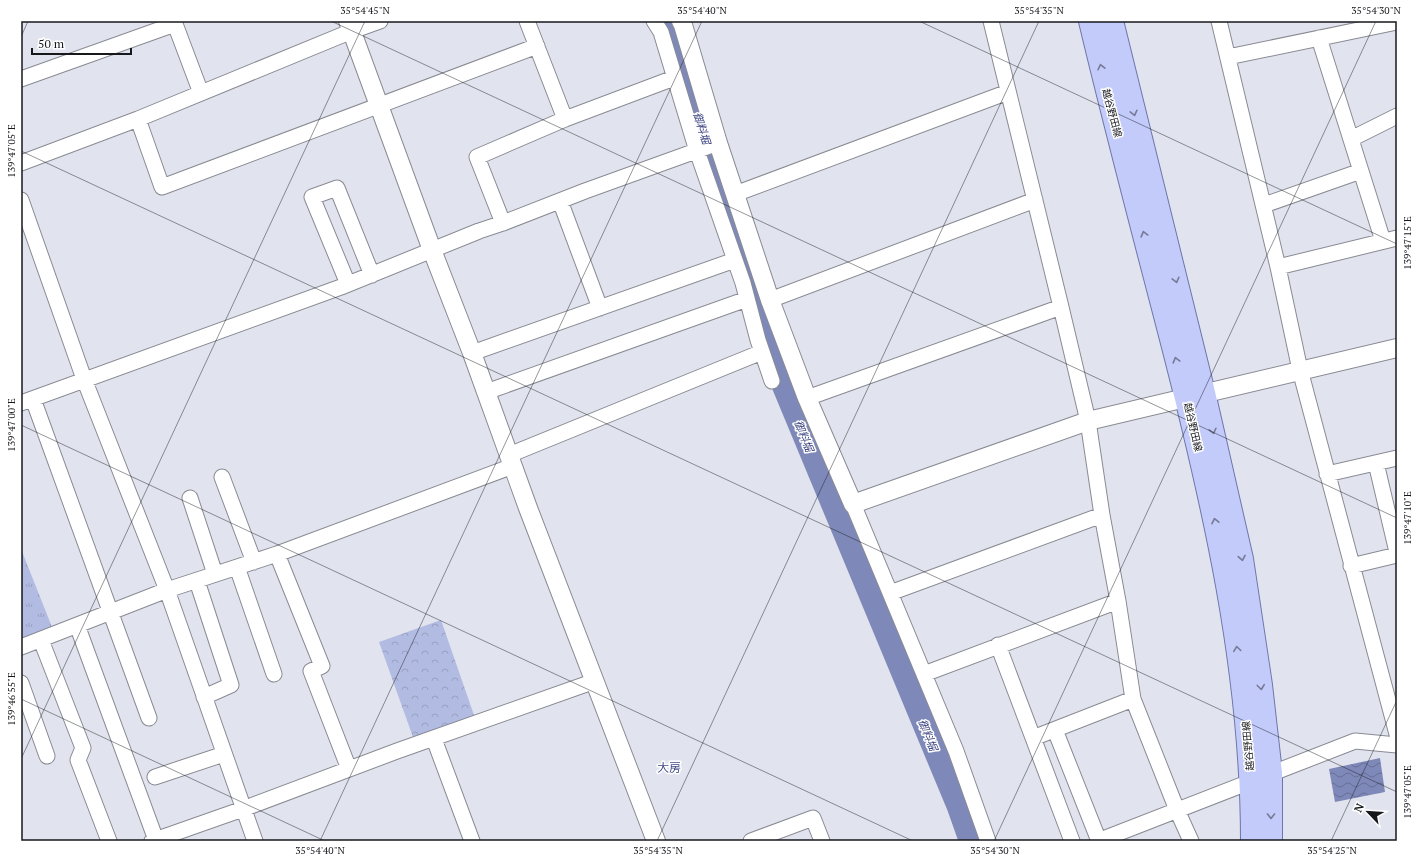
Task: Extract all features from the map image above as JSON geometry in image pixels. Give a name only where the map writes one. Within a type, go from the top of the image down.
[{"type":"main road","name":"越谷野田線","points":[[1090,21],[1104,82],[1195,395]]},
{"type":"main road","name":"越谷野田線","points":[[1112,21],[1195,395],[1232,611],[1243,695],[1261,777],[1271,841]]},
{"type":"main road","name":"越谷野田線","points":[[1252,841],[1261,777]]},
{"type":"street","points":[[21,163],[200,94],[350,26],[380,21]]},
{"type":"street","points":[[527,21],[565,119]]},
{"type":"street","points":[[654,21],[661,32],[674,78],[708,147],[735,194],[770,300],[807,398],[853,504],[956,752],[988,841]]},
{"type":"street","points":[[681,21],[697,68],[708,147],[735,260],[772,381]]},
{"type":"street","points":[[991,21],[1088,421],[1102,515],[1118,601],[1133,699],[1177,810],[1191,841]]},
{"type":"street","points":[[1219,21],[1264,205],[1300,370],[1397,734]]},
{"type":"street","points":[[1228,57],[1397,22]]},
{"type":"street","points":[[21,79],[175,24],[200,94]]},
{"type":"street","points":[[350,26],[432,250],[656,841]]},
{"type":"street","points":[[1278,267],[1390,240],[1361,171],[1319,38]]},
{"type":"street","points":[[138,119],[162,187],[537,46]]},
{"type":"street","points":[[503,223],[477,157],[565,119],[674,78]]},
{"type":"street","points":[[735,194],[1008,92]]},
{"type":"street","points":[[1351,139],[1397,116]]},
{"type":"street","points":[[149,718],[110,612],[27,401],[348,284],[479,231],[708,147]]},
{"type":"street","points":[[1264,205],[1361,171]]},
{"type":"street","points":[[348,284],[312,197],[337,188],[372,275]]},
{"type":"street","points":[[21,200],[84,379],[167,590],[243,809],[256,841]]},
{"type":"street","points":[[770,300],[1035,200]]},
{"type":"street","points":[[562,206],[600,308]]},
{"type":"street","points":[[472,353],[735,260]]},
{"type":"street","points":[[486,392],[747,299]]},
{"type":"street","points":[[807,398],[1061,307]]},
{"type":"street","points":[[853,504],[1088,421],[1397,348]]},
{"type":"street","points":[[21,647],[167,590],[277,554],[512,461],[762,352]]},
{"type":"street","points":[[1327,474],[1397,458]]},
{"type":"street","points":[[1351,566],[1397,553],[1376,463]]},
{"type":"street","points":[[222,477],[254,562]]},
{"type":"street","points":[[190,498],[216,574]]},
{"type":"street","points":[[890,593],[1102,515]]},
{"type":"street","points":[[277,554],[322,666],[311,671],[349,769]]},
{"type":"street","points":[[237,567],[274,674]]},
{"type":"street","points":[[196,581],[231,684],[204,697]]},
{"type":"street","points":[[924,674],[1118,601]]},
{"type":"street","points":[[77,625],[154,840],[595,681]]},
{"type":"street","points":[[40,640],[83,748],[78,760],[109,841]]},
{"type":"street","points":[[998,646],[1072,841]]},
{"type":"street","points":[[21,683],[47,756]]},
{"type":"street","points":[[1033,738],[1133,699]]},
{"type":"street","points":[[1055,730],[1098,841],[1355,741],[1397,744]]},
{"type":"street","points":[[434,739],[472,841]]},
{"type":"street","points":[[155,777],[224,754]]},
{"type":"street","points":[[751,841],[813,818],[822,841]]},
{"type":"green space","points":[[21,549],[52,627],[21,639]]},
{"type":"green space","points":[[441,620],[475,718],[414,740],[379,642]]},
{"type":"water","points":[[1380,758],[1385,792],[1335,802],[1329,769]]},
{"type":"waterway","name":"御料堀","points":[[665,21],[672,31],[713,169],[774,362],[959,807],[971,841]]},
{"type":"district","name":"大房","points":[[669,767]]}]
